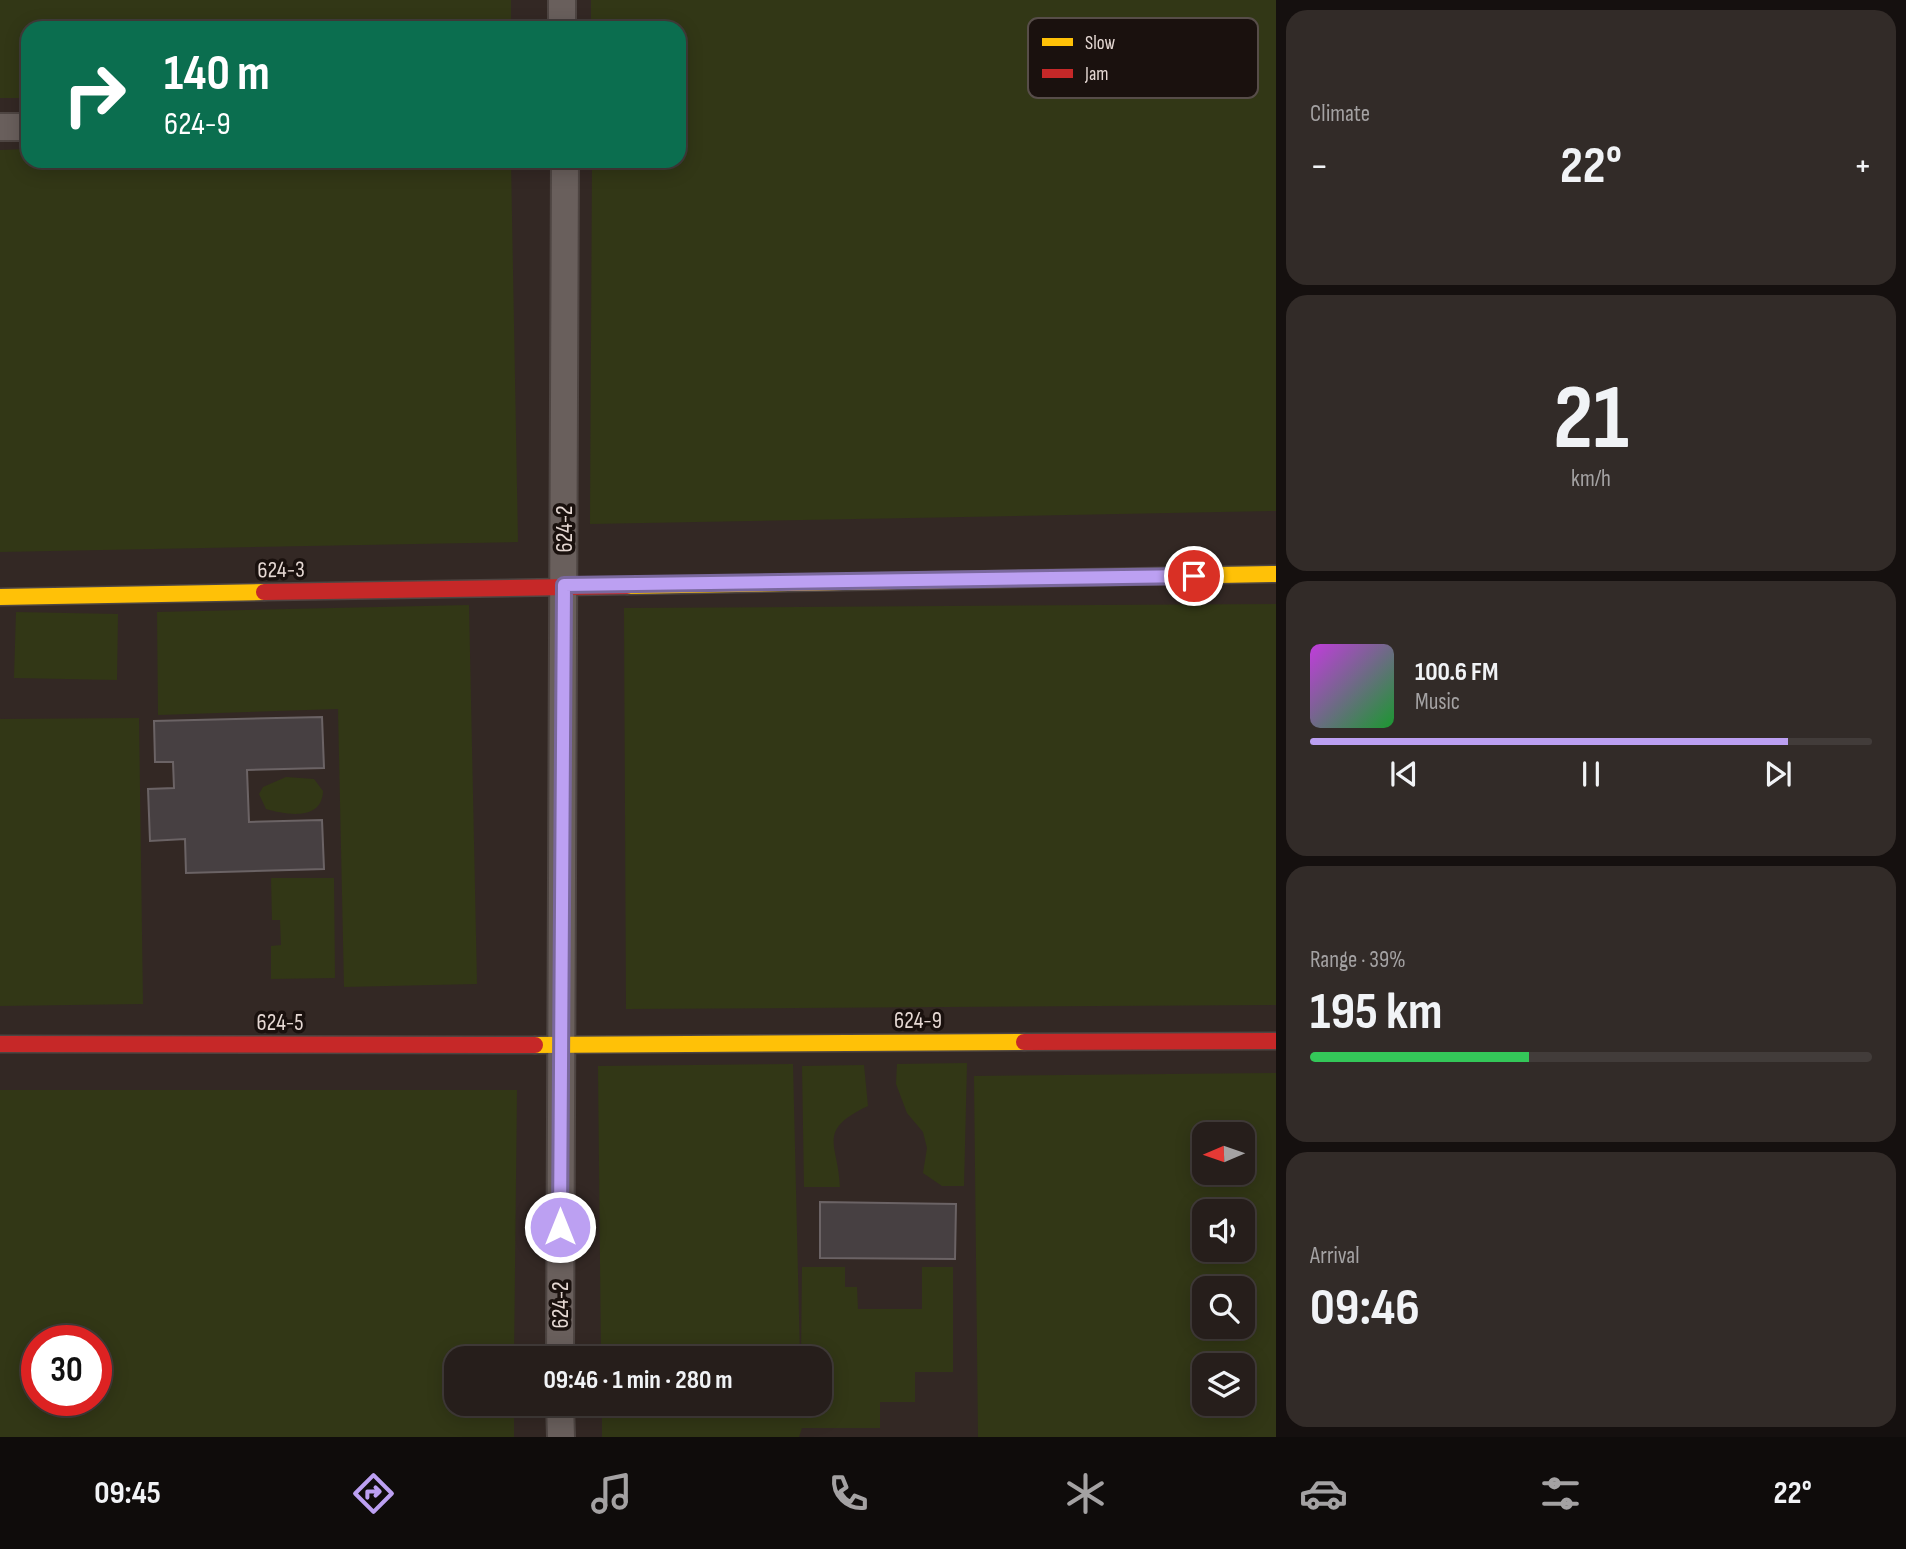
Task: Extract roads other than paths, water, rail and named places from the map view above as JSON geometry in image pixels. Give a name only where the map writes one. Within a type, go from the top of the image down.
[{"type":"street","points":[[562,0],[562,21]]},
{"type":"street","points":[[0,127],[21,127]]},
{"type":"street","name":"624-2","points":[[560,1346],[559,1045],[565,168]]},
{"type":"street","points":[[564,585],[1276,574]]},
{"type":"street","name":"624-3","points":[[0,597],[564,585]]},
{"type":"street","name":"624-9","points":[[559,1045],[1276,1041]]},
{"type":"street","name":"624-5","points":[[0,1044],[559,1045]]},
{"type":"street","points":[[561,1416],[561,1437]]}]
